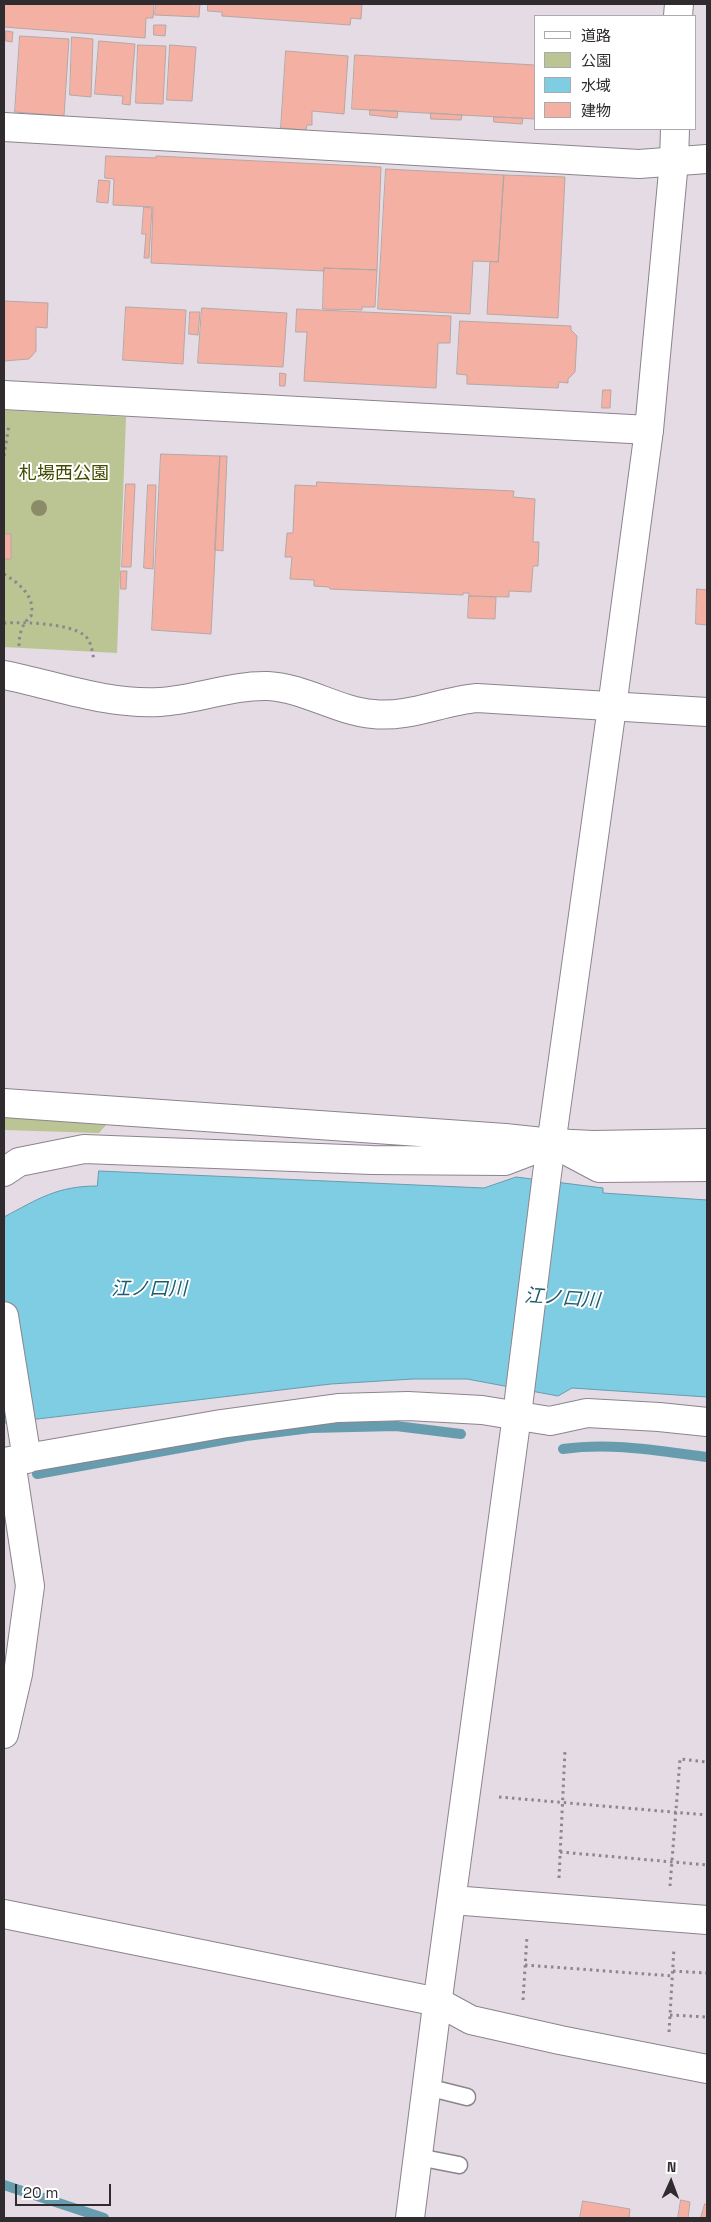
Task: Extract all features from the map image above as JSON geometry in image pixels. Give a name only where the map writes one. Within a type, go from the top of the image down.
[{"type":"street","points":[[4,127],[639,164],[707,159]]},
{"type":"street","points":[[410,2218],[547,1174],[612,707],[648,430],[674,161],[675,130]]},
{"type":"street","points":[[4,394],[648,430]]},
{"type":"street","points":[[12,665],[44,683],[92,697],[135,702],[160,702],[235,688],[275,686],[308,694],[355,711],[374,714],[413,712],[456,700],[477,698],[707,712]]},
{"type":"street","points":[[4,1103],[495,1137],[552,1143],[707,1143]]},
{"type":"street","points":[[552,1143],[599,1168],[707,1167]]},
{"type":"street","points":[[4,1172],[19,1162],[84,1149],[372,1160],[505,1162],[552,1143]]},
{"type":"street","points":[[4,1316],[22,1430],[14,1461],[30,1586],[18,1674],[4,1734]]},
{"type":"street","points":[[14,1461],[221,1424],[338,1408],[408,1406],[482,1410],[518,1406],[550,1421],[587,1413],[707,1422]]},
{"type":"street","points":[[452,1900],[707,1920]]},
{"type":"street","points":[[4,1914],[438,2002],[472,2020],[707,2069]]},
{"type":"lane","points":[[427,2087],[468,2097]]},
{"type":"lane","points":[[418,2157],[459,2165]]},
{"type":"path","points":[[4,580],[5,575],[25,590],[30,598],[32,611],[31,616],[24,622],[12,665]]},
{"type":"path","points":[[4,623],[41,623],[84,636],[91,644],[94,660]]},
{"type":"path","points":[[557,1908],[565,1750]]},
{"type":"path","points":[[667,2060],[673,1976],[672,1862],[680,1759],[707,1762]]},
{"type":"path","points":[[499,1797],[707,1815]]},
{"type":"path","points":[[560,1852],[707,1865]]},
{"type":"path","points":[[522,2031],[528,1906]]},
{"type":"path","points":[[525,1965],[673,1976]]},
{"type":"path","points":[[673,1970],[707,1973]]},
{"type":"path","points":[[670,2015],[707,2017]]},
{"type":"green space","name":"札場西公園","points":[[4,410],[126,417],[117,653],[4,647]]},
{"type":"green space","points":[[4,1117],[106,1125],[99,1133],[4,1130]]},
{"type":"water","name":"江ノ口川","points":[[99,1171],[484,1188],[516,1177],[603,1188],[603,1193],[707,1200],[707,1397],[572,1388],[558,1396],[467,1379],[413,1379],[331,1384],[4,1423],[4,1217],[38,1199],[59,1191],[70,1188],[97,1186]]},
{"type":"building","points":[[4,4],[154,4],[153,18],[146,18],[145,38],[4,27]]},
{"type":"building","points":[[156,4],[200,4],[199,17],[155,15]]},
{"type":"building","points":[[208,4],[362,4],[361,19],[351,18],[350,25],[222,16],[222,12],[208,11]]},
{"type":"building","points":[[154,25],[166,25],[165,36],[154,35]]},
{"type":"building","points":[[6,31],[13,32],[12,42],[6,41]]},
{"type":"building","points":[[20,36],[69,39],[64,116],[15,112]]},
{"type":"building","points":[[72,37],[93,39],[91,97],[70,95]]},
{"type":"building","points":[[99,41],[135,44],[130,105],[122,104],[123,96],[95,94]]},
{"type":"building","points":[[138,45],[166,46],[163,104],[136,103]]},
{"type":"building","points":[[170,45],[196,47],[192,101],[167,100]]},
{"type":"building","points":[[286,51],[348,56],[344,114],[312,111],[312,125],[307,125],[306,130],[281,128]]},
{"type":"building","points":[[355,55],[534,65],[534,119],[352,109]]},
{"type":"building","points":[[370,110],[398,111],[397,118],[370,115]]},
{"type":"building","points":[[431,113],[462,115],[461,120],[431,119]]},
{"type":"building","points":[[494,117],[523,118],[522,124],[494,122]]},
{"type":"building","points":[[106,156],[156,158],[156,156],[381,167],[377,270],[324,268],[324,271],[151,263],[153,207],[113,205],[114,179],[105,178]]},
{"type":"building","points":[[386,169],[504,175],[498,262],[473,261],[470,314],[378,309]]},
{"type":"building","points":[[504,175],[565,177],[558,318],[487,314],[490,261],[498,262]]},
{"type":"building","points":[[99,180],[110,181],[108,203],[97,202]]},
{"type":"building","points":[[144,207],[152,208],[149,258],[144,258],[146,234],[142,234]]},
{"type":"building","points":[[324,268],[377,270],[375,307],[362,307],[362,310],[323,309]]},
{"type":"building","points":[[4,301],[48,303],[47,328],[36,327],[36,351],[29,359],[4,361]]},
{"type":"building","points":[[126,307],[186,310],[183,364],[123,360]]},
{"type":"building","points":[[202,308],[287,313],[283,367],[198,363]]},
{"type":"building","points":[[297,309],[451,316],[450,343],[438,343],[436,388],[304,381],[307,332],[296,332]]},
{"type":"building","points":[[190,312],[200,312],[198,335],[189,334]]},
{"type":"building","points":[[460,321],[571,326],[571,330],[577,336],[575,372],[568,379],[568,383],[559,382],[558,388],[467,384],[467,375],[457,374]]},
{"type":"building","points":[[280,373],[286,374],[285,386],[280,386]]},
{"type":"building","points":[[603,390],[611,390],[610,408],[602,408]]},
{"type":"building","points":[[161,454],[220,456],[211,634],[152,630]]},
{"type":"building","points":[[220,456],[227,456],[223,551],[215,550]]},
{"type":"building","points":[[317,482],[514,491],[513,497],[535,499],[533,542],[539,542],[538,566],[533,566],[531,592],[509,591],[509,597],[469,596],[469,593],[463,593],[463,595],[330,589],[329,587],[314,586],[314,580],[290,579],[292,557],[285,557],[287,533],[293,533],[295,485],[316,486]]},
{"type":"building","points":[[126,484],[135,484],[131,567],[122,567]]},
{"type":"building","points":[[148,485],[156,485],[153,569],[144,568]]},
{"type":"building","points":[[4,534],[11,534],[11,559],[4,559]]},
{"type":"building","points":[[121,571],[127,571],[126,589],[121,589]]},
{"type":"building","points":[[697,589],[707,590],[707,625],[696,624]]},
{"type":"building","points":[[469,596],[496,597],[495,619],[468,618]]},
{"type":"building","points":[[681,2200],[690,2202],[688,2218],[678,2218]]},
{"type":"building","points":[[583,2201],[630,2209],[629,2218],[580,2218]]},
{"type":"building","points":[[705,2204],[707,2205],[707,2218],[701,2218]]},
{"type":"waterway","points":[[37,1474],[246,1436],[311,1428],[396,1426],[461,1434]]},
{"type":"waterway","points":[[563,1449],[599,1446],[707,1457]]},
{"type":"waterway","points":[[4,2185],[104,2218]]}]
